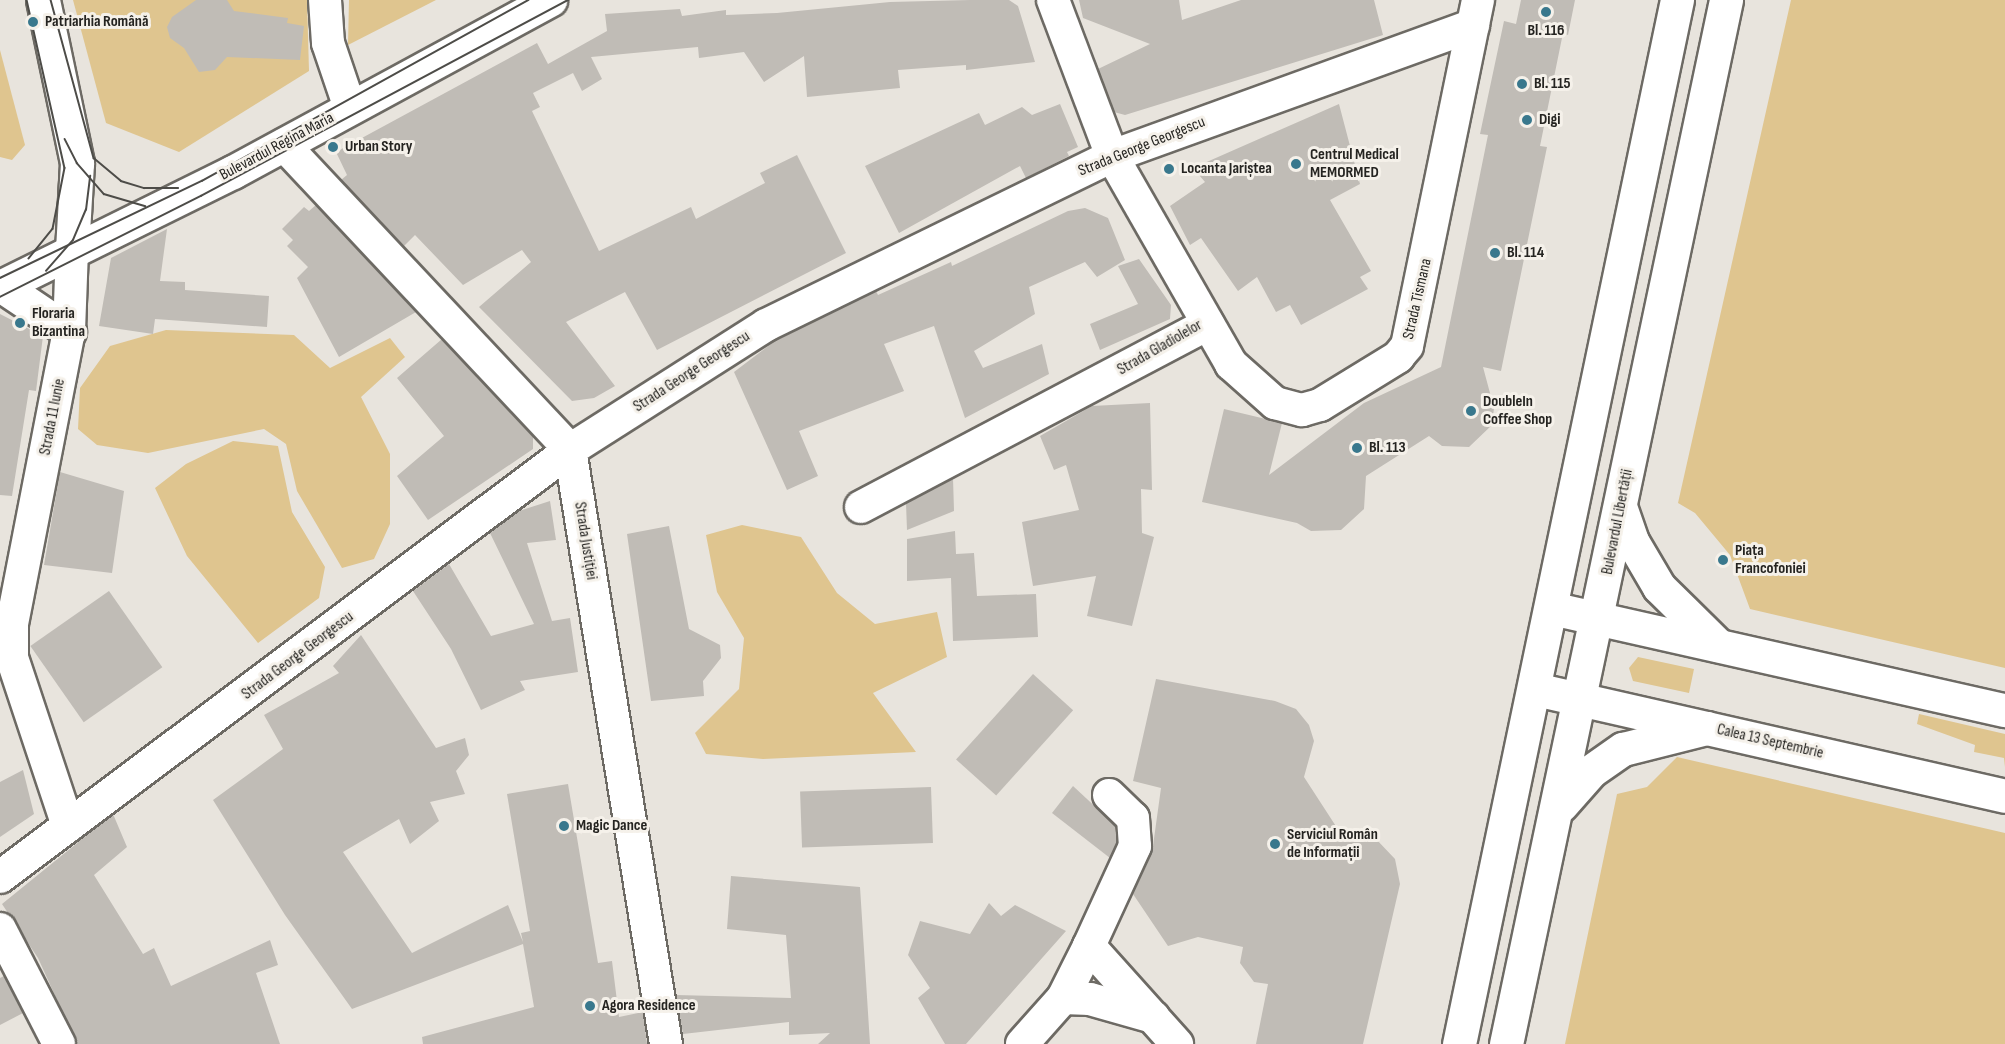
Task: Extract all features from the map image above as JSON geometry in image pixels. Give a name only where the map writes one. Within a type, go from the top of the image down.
[{"type":"main road","name":"Strada 11 Iunie","points":[[43,0],[77,163],[72,251]]},
{"type":"main road","name":"Bulevardul Regina Maria","points":[[1,286],[284,145],[550,0]]},
{"type":"main road","points":[[1459,1044],[1535,689],[1677,0]]},
{"type":"main road","name":"Bulevardul Libertății","points":[[1506,1044],[1582,700],[1726,0]]},
{"type":"main road","points":[[1,286],[69,331]]},
{"type":"main road","points":[[1620,508],[1637,551],[1659,587],[1718,645]]},
{"type":"main road","points":[[1551,608],[2005,710]]},
{"type":"main road","name":"Calea 13 Septembrie","points":[[1535,689],[2005,796]]},
{"type":"main road","points":[[1558,809],[1591,771],[1623,749],[1706,728]]},
{"type":"street","points":[[325,0],[328,43],[350,108]]},
{"type":"street","name":"Strada Gladiolelor","points":[[861,507],[1208,324],[1112,156],[1053,0]]},
{"type":"street","name":"Strada George Georgescu","points":[[0,877],[570,450],[765,325],[1112,156],[1476,12]]},
{"type":"street","name":"Strada Tismana","points":[[1208,324],[1238,372],[1275,403],[1294,409],[1320,405],[1398,357],[1413,332],[1476,12]]},
{"type":"street","points":[[284,145],[570,450]]},
{"type":"street","name":"Strada 11 Iunie","points":[[68,826],[12,658],[12,624],[69,331],[72,251]]},
{"type":"street","name":"Strada Justiției","points":[[570,450],[666,1044]]},
{"type":"street","points":[[1022,1044],[1063,998],[1136,846],[1133,818],[1109,795]]},
{"type":"street","points":[[0,929],[58,1044]]},
{"type":"street","points":[[1089,945],[1168,1032]]},
{"type":"street","points":[[1063,998],[1132,1008],[1168,1032]]},
{"type":"shaded area","points":[[73,0],[307,0],[309,71],[179,152],[106,123]]},
{"type":"shaded area","points":[[349,0],[436,0],[348,45]]},
{"type":"shaded area","points":[[1791,0],[2005,0],[2005,668],[1750,609],[1730,555],[1695,513],[1678,503]]},
{"type":"shaded area","points":[[0,50],[25,145],[12,160],[0,157]]},
{"type":"shaded area","points":[[166,330],[294,335],[330,368],[390,338],[405,357],[361,397],[390,454],[390,524],[374,559],[342,568],[297,491],[286,444],[264,429],[148,453],[97,445],[78,429],[80,388],[110,346]]},
{"type":"shaded area","points":[[233,441],[278,446],[292,512],[325,567],[319,598],[258,643],[187,556],[155,488],[186,464]]},
{"type":"shaded area","points":[[742,525],[801,537],[837,593],[875,624],[937,612],[947,657],[873,693],[916,752],[763,759],[706,754],[695,733],[739,689],[744,638],[717,592],[706,535]]},
{"type":"shaded area","points":[[1638,657],[1694,669],[1689,693],[1633,681],[1629,668]]},
{"type":"shaded area","points":[[1919,714],[2005,734],[2005,767],[2004,758],[1974,752],[1975,745],[1917,724]]},
{"type":"shaded area","points":[[1677,757],[2005,833],[2005,1044],[1565,1044],[1617,794],[1647,787]]},
{"type":"building","points":[[196,0],[227,0],[234,11],[288,18],[287,23],[304,26],[300,60],[227,57],[215,70],[199,72],[184,48],[170,38],[167,27],[172,17]]},
{"type":"building","points":[[1009,0],[1018,6],[1035,62],[966,70],[966,65],[898,70],[900,88],[807,97],[804,56],[764,82],[744,52],[699,58],[698,47],[591,57],[602,79],[582,91],[573,73],[533,93],[540,107],[532,111],[599,251],[691,207],[696,219],[765,183],[760,173],[797,155],[846,253],[657,350],[625,292],[566,322],[615,386],[594,398],[572,401],[479,307],[531,262],[522,250],[463,285],[415,235],[404,246],[341,180],[347,175],[336,152],[537,43],[548,64],[607,31],[605,14],[680,9],[682,16],[726,10],[726,15],[777,13],[890,2]]},
{"type":"building","points":[[1079,0],[1179,0],[1182,20],[1241,0],[1374,0],[1383,35],[1125,115],[1114,112],[1098,69],[1150,44],[1083,18]]},
{"type":"building","points":[[1521,0],[1575,0],[1568,35],[1563,33],[1540,146],[1547,147],[1501,371],[1483,367],[1494,408],[1492,425],[1469,447],[1442,446],[1429,436],[1366,476],[1364,509],[1341,530],[1311,531],[1297,523],[1202,502],[1224,409],[1282,423],[1269,475],[1364,403],[1441,367],[1488,135],[1480,134],[1504,21],[1516,24]]},
{"type":"building","points":[[1060,104],[1078,147],[1067,152],[1069,156],[1026,178],[1020,166],[899,233],[865,166],[979,113],[985,125],[1022,107],[1032,115]]},
{"type":"building","points":[[1339,104],[1360,184],[1330,200],[1371,271],[1360,277],[1368,289],[1301,325],[1290,305],[1276,312],[1257,277],[1238,291],[1201,238],[1190,245],[1170,206],[1205,182],[1193,168]]},
{"type":"building","points":[[316,205],[416,312],[339,357],[297,278],[308,267],[287,246],[293,240],[282,229],[304,207],[309,211]]},
{"type":"building","points":[[1085,208],[1108,218],[1125,260],[1097,277],[1085,262],[1029,287],[1035,314],[974,351],[983,368],[1042,344],[1049,374],[965,418],[934,326],[884,344],[904,391],[799,431],[818,476],[787,490],[734,372],[775,341],[876,291],[878,295],[951,262],[952,266],[1068,211]]},
{"type":"building","points":[[167,229],[160,281],[185,282],[185,290],[269,296],[267,327],[155,319],[153,334],[99,326],[111,258]]},
{"type":"building","points":[[1139,259],[1171,305],[1170,319],[1100,350],[1090,324],[1138,304],[1118,266]]},
{"type":"building","points":[[0,314],[43,336],[36,391],[29,390],[12,496],[0,495]]},
{"type":"building","points":[[442,339],[533,437],[533,449],[428,520],[397,476],[444,436],[397,378]]},
{"type":"building","points":[[1150,403],[1152,490],[1141,489],[1142,533],[1154,537],[1132,626],[1087,616],[1096,576],[1033,586],[1022,522],[1079,510],[1066,465],[1054,470],[1040,436],[1092,406]]},
{"type":"building","points":[[60,472],[124,491],[112,573],[44,565]]},
{"type":"building","points":[[953,479],[954,511],[907,530],[906,503]]},
{"type":"building","points":[[550,501],[556,540],[527,543],[552,621],[570,618],[578,672],[520,681],[525,690],[481,710],[451,649],[413,591],[449,564],[491,636],[534,624],[490,533],[519,511]]},
{"type":"building","points":[[669,526],[689,629],[720,645],[721,658],[703,681],[704,696],[651,701],[627,534]]},
{"type":"building","points":[[955,531],[956,554],[974,553],[977,596],[1036,594],[1038,637],[953,641],[951,578],[907,581],[907,539]]},
{"type":"building","points":[[109,591],[162,667],[84,722],[30,646]]},
{"type":"building","points":[[361,635],[436,748],[465,738],[469,755],[456,771],[465,794],[430,802],[439,821],[410,844],[399,819],[343,852],[412,953],[508,905],[523,942],[521,933],[530,931],[507,794],[568,784],[598,963],[612,961],[619,1017],[643,1012],[647,1044],[423,1044],[422,1037],[534,1007],[523,944],[352,1009],[285,915],[213,800],[283,749],[264,715],[339,673],[333,666]]},
{"type":"building","points":[[1033,674],[1073,710],[996,796],[956,759]]},
{"type":"building","points":[[1156,679],[1275,701],[1296,709],[1309,725],[1314,741],[1304,777],[1341,834],[1376,839],[1395,859],[1400,884],[1363,1044],[1256,1044],[1268,984],[1254,982],[1240,963],[1243,947],[1198,937],[1168,946],[1133,894],[1152,853],[1161,788],[1133,781]]},
{"type":"building","points":[[23,770],[34,814],[0,837],[0,782]]},
{"type":"building","points":[[1073,786],[1116,826],[1117,843],[1110,858],[1052,813]]},
{"type":"building","points":[[931,787],[933,843],[802,848],[800,792]]},
{"type":"building","points":[[113,814],[127,847],[94,875],[143,954],[154,948],[171,986],[270,940],[278,965],[256,973],[280,1044],[77,1044],[38,958],[2,904]]},
{"type":"building","points":[[731,876],[860,887],[870,1044],[818,1044],[830,1033],[789,1035],[789,1022],[683,1034],[676,995],[791,998],[786,935],[727,929]]},
{"type":"building","points":[[989,903],[1001,916],[1015,905],[1066,931],[966,1044],[945,1044],[918,998],[930,988],[908,955],[920,921],[970,934]]},
{"type":"building","points":[[4,976],[23,1013],[0,1025],[0,978]]},
{"type":"tram line","points":[[27,0],[65,168],[53,229],[29,259]]},
{"type":"tram line","points":[[51,0],[94,158],[121,181],[144,188],[178,188]]},
{"type":"tram line","points":[[0,278],[202,181],[528,0]]},
{"type":"tram line","points":[[0,297],[201,196],[568,0]]},
{"type":"tram line","points":[[65,139],[77,163],[104,194],[145,206]]},
{"type":"tram line","points":[[46,271],[73,240],[86,210],[90,176]]},
{"type":"place","name":"Bl. 116","points":[[1546,12]]},
{"type":"place","name":"Patriarhia Română","points":[[33,22]]},
{"type":"place","name":"Bl. 115","points":[[1522,84]]},
{"type":"place","name":"Digi","points":[[1527,120]]},
{"type":"place","name":"Urban Story","points":[[333,147]]},
{"type":"place","name":"Centrul Medical MEMORMED","points":[[1296,164]]},
{"type":"place","name":"Locanta Jariștea","points":[[1169,169]]},
{"type":"place","name":"Bl. 114","points":[[1495,253]]},
{"type":"place","name":"Floraria Bizantina","points":[[20,323]]},
{"type":"place","name":"DoubleIn Coffee Shop","points":[[1471,411]]},
{"type":"place","name":"Bl. 113","points":[[1357,448]]},
{"type":"place","name":"Piața Francofoniei","points":[[1723,560]]},
{"type":"place","name":"Magic Dance","points":[[564,826]]},
{"type":"place","name":"Serviciul Român de Informații","points":[[1275,844]]},
{"type":"place","name":"Agora Residence","points":[[590,1006]]}]
